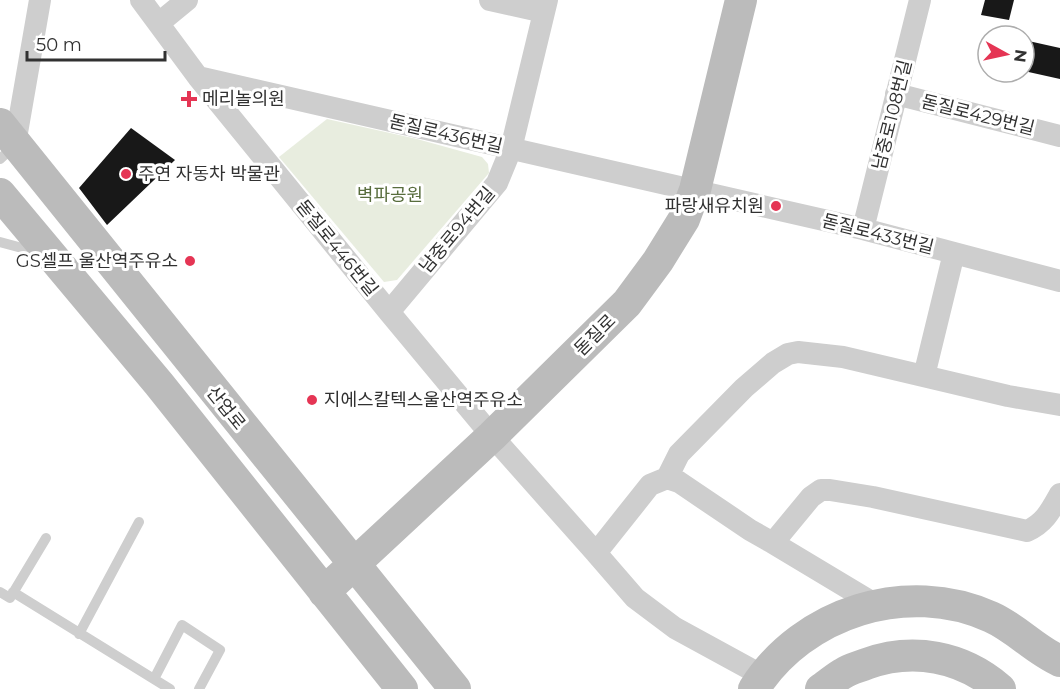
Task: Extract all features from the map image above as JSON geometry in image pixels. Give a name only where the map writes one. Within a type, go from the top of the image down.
[{"type":"main road","name":"돋질로","points":[[324,592],[492,436],[627,303],[658,261],[684,219],[694,190],[741,0]]},
{"type":"main road","name":"산업로","points":[[5,142],[454,689]]},
{"type":"main road","name":"산업로","points":[[0,194],[159,384],[402,689]]},
{"type":"main road","points":[[759,683],[777,658],[804,635],[841,616],[878,606],[917,600],[960,606],[993,617],[1060,661]]},
{"type":"main road","points":[[821,689],[844,672],[881,659],[913,654],[944,659],[968,667],[1000,689]]},
{"type":"main road","points":[[378,660],[391,689]]},
{"type":"street","points":[[5,142],[40,0]]},
{"type":"street","name":"돋질로446번길","points":[[141,0],[198,77],[389,312],[492,436],[635,598],[675,628],[759,683]]},
{"type":"street","points":[[159,24],[187,0]]},
{"type":"street","points":[[490,0],[545,6]]},
{"type":"street","name":"남중로108번길","points":[[863,229],[920,0]]},
{"type":"street","name":"남중로94번길","points":[[389,312],[497,183],[511,149],[545,6]]},
{"type":"street","name":"돋질로436번길","points":[[198,77],[694,190]]},
{"type":"street","name":"돋질로429번길","points":[[897,94],[1060,136]]},
{"type":"street","name":"돋질로433번길","points":[[694,190],[863,229],[1060,281]]},
{"type":"street","points":[[924,376],[954,253]]},
{"type":"street","points":[[667,478],[679,454],[744,388],[773,363],[788,354],[798,352],[823,353],[1008,396],[1060,405]]},
{"type":"street","points":[[596,553],[650,485],[667,478],[679,482],[750,530],[878,606]]},
{"type":"street","points":[[773,543],[811,497],[821,490],[873,497],[1027,531],[1037,527],[1047,518],[1060,494]]},
{"type":"lane","points":[[0,242],[31,249],[55,261]]},
{"type":"lane","points":[[79,634],[139,522]]},
{"type":"lane","points":[[0,592],[10,598],[46,538]]},
{"type":"lane","points":[[13,592],[170,689]]},
{"type":"lane","points":[[154,679],[182,626],[220,650],[199,689]]},
{"type":"green space","name":"벽파공원","points":[[327,119],[417,139],[482,157],[488,164],[489,173],[397,280],[384,282],[279,157]]},
{"type":"building","points":[[985,0],[1014,0],[1009,20],[981,15]]},
{"type":"building","points":[[1036,43],[1060,48],[1060,79],[1036,74]]},
{"type":"building","name":"주연 자동차 박물관","points":[[131,128],[175,160],[107,225],[79,188]]},
{"type":"place","name":"메리놀의원","points":[[189,99]]},
{"type":"place","name":"주연 자동차 박물관","points":[[126,174]]},
{"type":"place","name":"파랑새유치원","points":[[776,206]]},
{"type":"place","name":"GS셀프 울산역주유소","points":[[190,261]]},
{"type":"place","name":"지에스칼텍스울산역주유소","points":[[312,400]]}]
